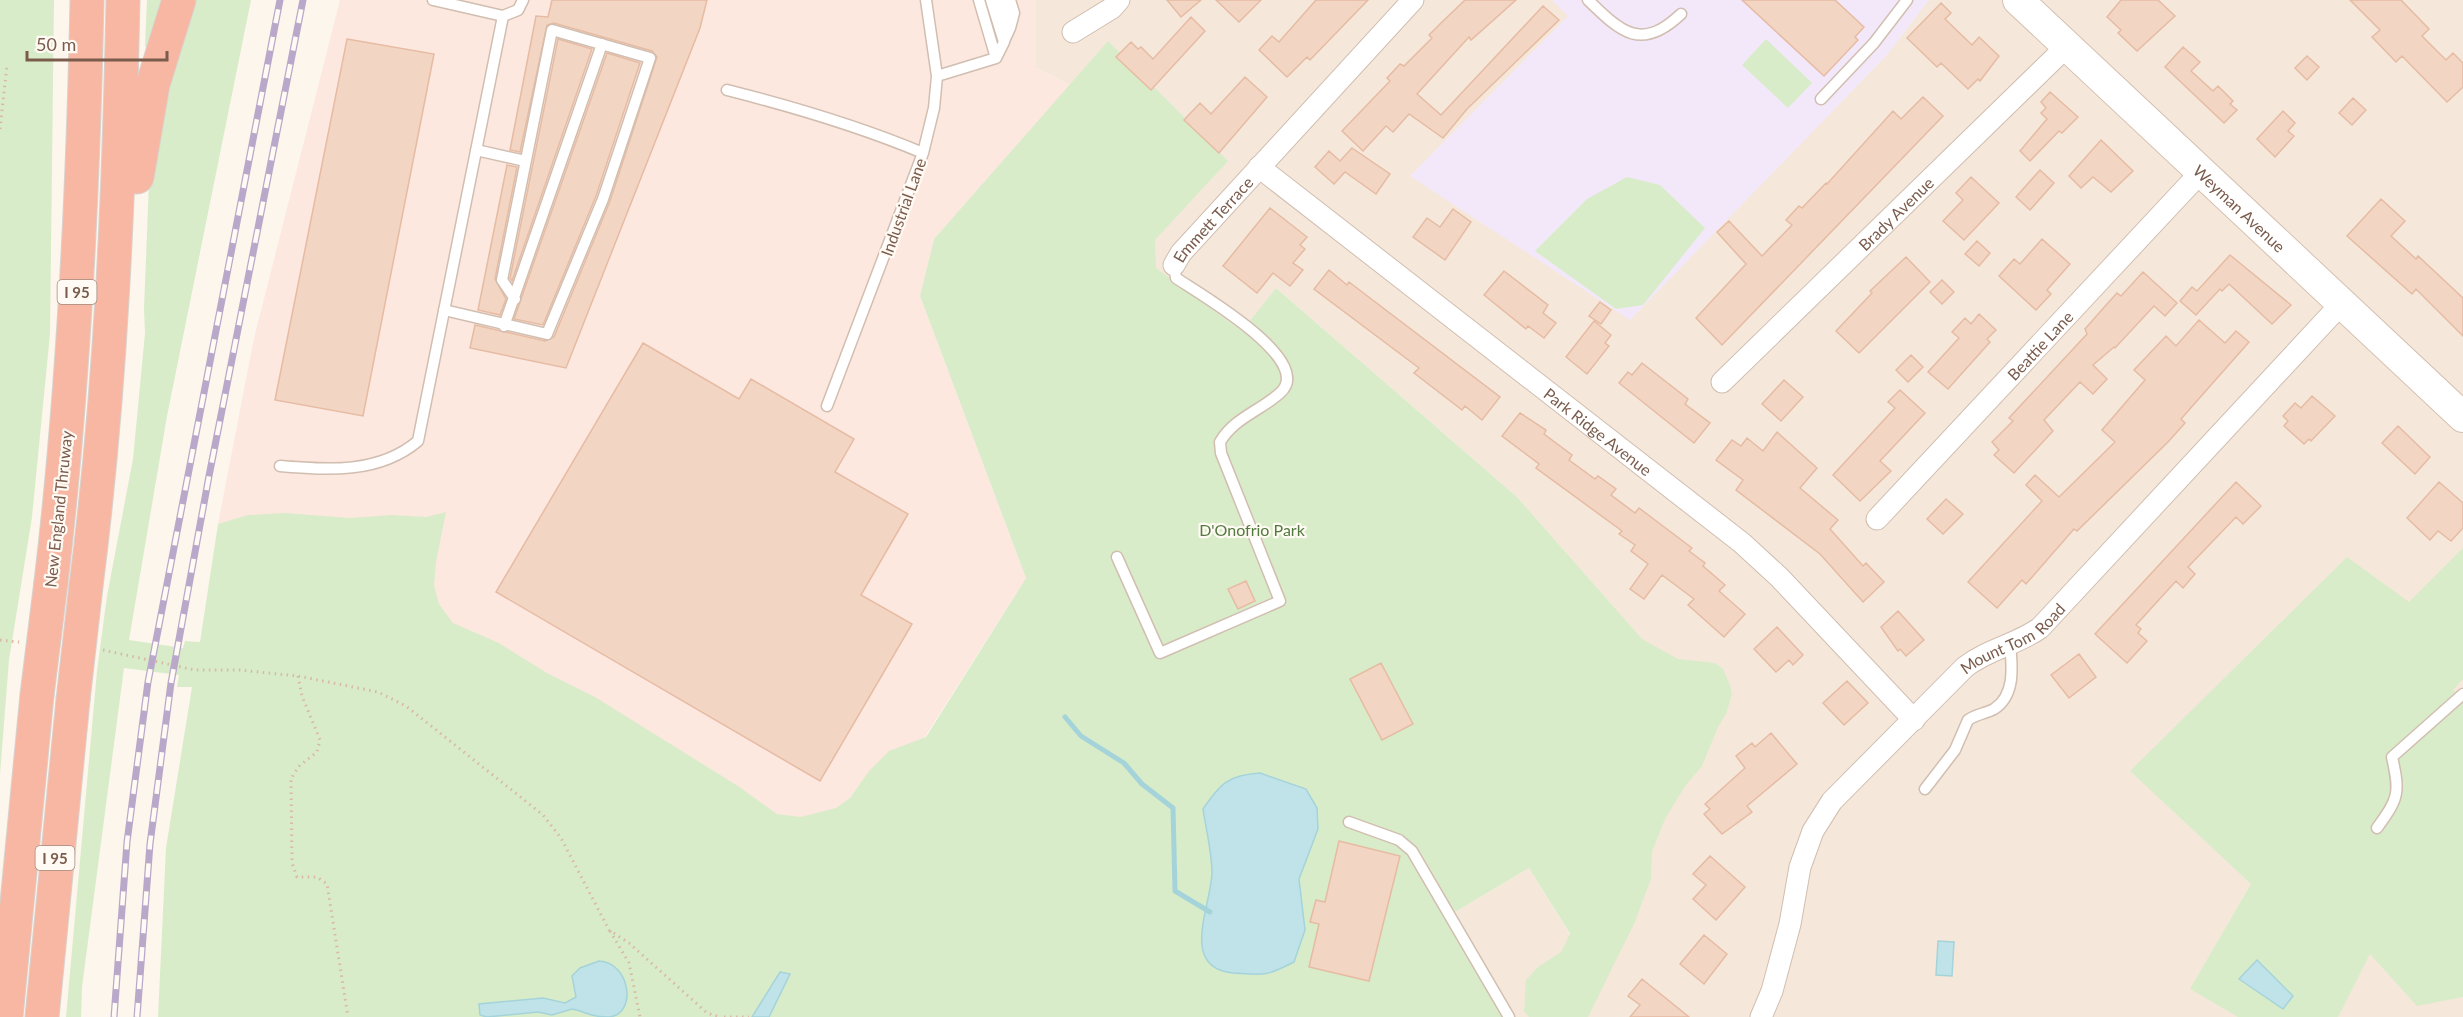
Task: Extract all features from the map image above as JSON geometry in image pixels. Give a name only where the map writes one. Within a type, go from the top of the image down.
[{"type":"highway","name":"New England Thruway","points":[[6,1017],[37,696],[69,411],[78,276],[87,0]]},
{"type":"highway","name":"I 95","points":[[42,1017],[73,700],[100,461],[116,246],[123,0]]},
{"type":"highway","points":[[100,461],[142,138],[160,57],[179,0]]},
{"type":"street","points":[[1073,32],[1112,8],[1119,0]]},
{"type":"street","name":"Emmett Terrace","points":[[1174,265],[1181,253],[1413,0]]},
{"type":"street","name":"Weyman Avenue","points":[[2018,0],[2463,417]]},
{"type":"street","name":"Brady Avenue","points":[[1722,382],[2067,46]]},
{"type":"street","name":"Park Ridge Avenue","points":[[1259,168],[1742,543],[1779,577],[1914,720]]},
{"type":"street","name":"Beattie Lane","points":[[1877,519],[2201,172]]},
{"type":"street","name":"Mount Tom Road","points":[[1761,1017],[1772,991],[1790,924],[1800,867],[1814,831],[1832,801],[1965,667],[1990,651],[2024,640],[2040,628],[2342,303]]},
{"type":"lane","points":[[433,0],[502,16],[518,10],[523,0]]},
{"type":"lane","name":"Industrial Lane","points":[[827,406],[923,153],[934,108],[937,76],[926,0]]},
{"type":"lane","points":[[979,0],[996,58]]},
{"type":"lane","points":[[992,0],[1004,42]]},
{"type":"lane","points":[[1001,0],[1010,28]]},
{"type":"lane","points":[[1010,0],[1014,13]]},
{"type":"lane","points":[[937,76],[996,58],[1010,28],[1017,0]]},
{"type":"lane","points":[[1588,0],[1617,27],[1633,36],[1652,35],[1668,27],[1681,14]]},
{"type":"lane","points":[[1821,99],[1874,43],[1907,0]]},
{"type":"lane","points":[[280,466],[322,470],[364,466],[401,455],[418,441],[502,16]]},
{"type":"lane","points":[[444,310],[504,326],[547,334],[603,199],[650,58],[552,30],[502,280],[515,299]]},
{"type":"lane","points":[[504,326],[602,44]]},
{"type":"lane","points":[[728,90],[826,116],[876,133],[923,153]]},
{"type":"lane","points":[[476,150],[525,161]]},
{"type":"lane","name":"Emmett Terrace","points":[[1117,557],[1160,653],[1280,601],[1221,453],[1220,442],[1235,423],[1282,392],[1288,380],[1285,364],[1262,338],[1176,278],[1174,265]]},
{"type":"lane","points":[[1925,789],[1954,750],[1968,720],[1974,715],[1994,709],[2005,697],[2013,676],[2010,644]]},
{"type":"lane","points":[[2377,828],[2395,804],[2398,794],[2392,757],[2463,694]]},
{"type":"lane","points":[[1349,822],[1399,840],[1412,851],[1509,1017]]},
{"type":"path","points":[[0,129],[7,65]]},
{"type":"path","points":[[0,640],[23,642]]},
{"type":"path","points":[[92,649],[115,651],[195,670],[239,670],[298,676],[378,692],[406,706],[543,816],[561,838],[629,963],[640,1017]]},
{"type":"path","points":[[298,676],[302,696],[320,740],[316,752],[298,767],[291,779],[292,863],[297,877],[317,877],[327,884],[348,1017]]},
{"type":"path","points":[[609,930],[629,943],[707,1012],[722,1017],[749,1017]]},
{"type":"shaded area","points":[[340,0],[1036,0],[1036,68],[1070,85],[934,239],[920,296],[1026,578],[862,836],[814,836],[218,524],[254,338]]},
{"type":"shaded area","points":[[1036,0],[2463,0],[2463,1017],[1516,1017],[1455,912],[1529,868],[1588,964],[1709,716],[1517,497],[1276,288],[1243,331],[1155,268],[1155,240],[1096,55],[1070,85],[1036,68]]},
{"type":"shaded area","points":[[1552,0],[1929,0],[1886,56],[1630,320],[1410,176],[1568,16]]},
{"type":"green space","points":[[0,0],[54,0],[50,334],[32,517],[9,660],[0,774]]},
{"type":"green space","points":[[147,0],[166,0],[151,46],[145,47]]},
{"type":"green space","name":"D'Onofrio Park","points":[[192,0],[251,0],[167,416],[129,640],[183,648],[185,641],[200,642],[218,524],[248,515],[285,513],[350,518],[392,515],[426,517],[446,512],[434,585],[439,604],[453,623],[499,643],[547,673],[595,697],[738,786],[777,814],[801,817],[836,808],[850,798],[869,771],[889,751],[926,737],[1026,578],[920,296],[934,239],[1108,41],[1228,161],[1155,240],[1156,268],[1242,331],[1276,288],[1517,497],[1642,639],[1678,659],[1715,663],[1723,669],[1732,694],[1726,714],[1718,727],[1702,766],[1685,786],[1665,819],[1652,852],[1651,879],[1634,924],[1588,1017],[1529,1017],[1524,1011],[1526,980],[1538,967],[1561,952],[1570,934],[1529,868],[1455,912],[1516,1017],[158,1017],[166,848],[192,687],[177,687],[179,675],[124,668],[82,987],[81,1017],[66,1017],[97,671],[107,596],[133,459],[145,333],[150,156]]},
{"type":"green space","points":[[1766,39],[1812,83],[1788,108],[1742,65]]},
{"type":"green space","points":[[1627,177],[1660,185],[1705,228],[1643,305],[1616,309],[1535,251],[1587,199]]},
{"type":"green space","points":[[2463,548],[2463,679],[2453,690],[2463,698],[2463,997],[2417,1006],[2370,954],[2338,1017],[2238,1017],[2190,989],[2251,884],[2130,771],[2347,557],[2409,602]]},
{"type":"water","points":[[1260,773],[1306,789],[1317,808],[1318,829],[1299,879],[1305,930],[1294,962],[1264,974],[1233,973],[1217,969],[1207,960],[1202,948],[1204,918],[1212,873],[1203,809],[1226,782],[1240,776]]},
{"type":"water","points":[[1938,941],[1954,942],[1952,976],[1936,975]]},
{"type":"water","points":[[2257,960],[2293,996],[2283,1009],[2239,979]]},
{"type":"water","points":[[599,961],[610,964],[623,978],[627,998],[618,1014],[602,1017],[572,1009],[552,1015],[538,1012],[487,1017],[480,1015],[479,1004],[543,998],[565,1003],[576,997],[572,976],[580,968]]},
{"type":"water","points":[[780,972],[790,974],[769,1017],[752,1017]]},
{"type":"building","points":[[552,0],[707,0],[700,28],[566,368],[470,348],[475,325],[545,341],[554,337],[610,201],[657,57],[652,51],[554,23],[547,25],[520,152],[510,150],[536,16],[548,17]]},
{"type":"building","points":[[1167,0],[1201,0],[1181,17]]},
{"type":"building","points":[[1216,0],[1261,0],[1239,22]]},
{"type":"building","points":[[1316,0],[1368,0],[1310,60],[1307,57],[1287,77],[1259,50],[1272,36],[1279,42]]},
{"type":"building","points":[[1465,0],[1516,0],[1471,40],[1469,37],[1417,94],[1441,115],[1543,6],[1559,20],[1467,109],[1443,138],[1409,114],[1393,132],[1386,126],[1363,151],[1342,131],[1390,81],[1387,78],[1400,64],[1404,66],[1432,38],[1429,35]]},
{"type":"building","points":[[1742,0],[1835,0],[1864,27],[1855,37],[1858,40],[1824,76]]},
{"type":"building","points":[[2121,0],[2158,0],[2175,16],[2137,51],[2118,33],[2121,30],[2107,17]]},
{"type":"building","points":[[2350,0],[2401,0],[2429,29],[2422,36],[2446,60],[2453,53],[2463,63],[2463,87],[2447,102],[2402,56],[2396,62],[2372,37],[2380,30]]},
{"type":"building","points":[[1941,3],[1951,13],[1945,19],[1972,45],[1979,37],[1999,56],[1980,81],[1978,79],[1968,89],[1941,63],[1937,67],[1907,38]]},
{"type":"building","points":[[1191,17],[1205,31],[1151,90],[1116,57],[1131,42],[1138,49],[1141,47],[1153,59]]},
{"type":"building","points":[[347,39],[434,54],[363,416],[275,400]]},
{"type":"building","points":[[558,39],[592,49],[512,281],[510,278]]},
{"type":"building","points":[[2183,47],[2200,62],[2191,71],[2213,91],[2218,86],[2233,101],[2230,104],[2237,110],[2224,123],[2165,67]]},
{"type":"building","points":[[607,53],[640,63],[596,196],[543,325],[514,319]]},
{"type":"building","points":[[2307,56],[2319,67],[2307,80],[2295,68]]},
{"type":"building","points":[[1245,77],[1267,97],[1219,153],[1184,120],[1200,103],[1211,114]]},
{"type":"building","points":[[2050,92],[2078,117],[2062,133],[2059,131],[2030,161],[2020,151],[2047,119],[2041,113],[2046,108],[2041,102]]},
{"type":"building","points":[[1923,97],[1943,116],[1722,345],[1696,318],[1746,264],[1717,232],[1729,221],[1762,256],[1792,225],[1786,220],[1799,206],[1802,208],[1827,184],[1893,111],[1901,119]]},
{"type":"building","points":[[2353,98],[2366,110],[2352,125],[2339,113]]},
{"type":"building","points":[[2283,111],[2295,123],[2288,131],[2294,136],[2275,157],[2257,139]]},
{"type":"building","points":[[2101,140],[2133,171],[2111,192],[2093,177],[2081,188],[2069,176]]},
{"type":"building","points":[[1352,148],[1390,174],[1376,194],[1345,172],[1334,184],[1315,167],[1329,151],[1340,161]]},
{"type":"building","points":[[507,165],[517,167],[495,279],[506,299],[500,315],[478,310]]},
{"type":"building","points":[[2040,170],[2054,183],[2030,210],[2016,197]]},
{"type":"building","points":[[1971,177],[1999,203],[1964,240],[1943,221],[1963,200],[1956,193]]},
{"type":"building","points":[[2381,199],[2405,221],[2391,236],[2416,259],[2418,256],[2463,298],[2463,336],[2416,289],[2412,294],[2347,236]]},
{"type":"building","points":[[1270,208],[1307,237],[1300,245],[1305,249],[1293,263],[1303,270],[1290,286],[1273,273],[1257,293],[1223,266]]},
{"type":"building","points":[[1453,209],[1471,222],[1445,260],[1413,237],[1427,218],[1440,227]]},
{"type":"building","points":[[2042,239],[2070,264],[2047,290],[2051,294],[2036,310],[1999,276],[2014,259],[2020,264]]},
{"type":"building","points":[[1977,241],[1990,253],[1979,266],[1965,254]]},
{"type":"building","points":[[2230,255],[2291,305],[2272,324],[2229,284],[2222,291],[2220,289],[2196,315],[2180,301],[2192,287],[2197,291]]},
{"type":"building","points":[[1906,257],[1930,282],[1859,353],[1836,331],[1872,293],[1870,291]]},
{"type":"building","points":[[1329,270],[1347,285],[1349,282],[1500,397],[1482,420],[1465,406],[1462,410],[1414,373],[1419,368],[1314,289]]},
{"type":"building","points":[[1504,271],[1548,305],[1543,313],[1556,323],[1544,338],[1528,326],[1526,329],[1484,295]]},
{"type":"building","points":[[2143,272],[2177,303],[2165,316],[2154,306],[2115,348],[2093,365],[2107,379],[2093,394],[2080,382],[2044,420],[2053,431],[2014,473],[1994,455],[1999,450],[1992,442],[2013,421],[2009,418],[2087,334],[2085,329],[2107,304],[2117,293],[2121,296]]},
{"type":"building","points":[[1942,280],[1954,292],[1942,304],[1930,292]]},
{"type":"building","points":[[1600,302],[1611,310],[1601,324],[1589,316]]},
{"type":"building","points":[[1979,314],[1996,330],[1987,339],[1990,342],[1948,389],[1928,372],[1959,338],[1952,332],[1965,318],[1971,324]]},
{"type":"building","points":[[2199,320],[2225,343],[2236,331],[2249,342],[2181,419],[2185,423],[2168,442],[2077,531],[2074,529],[2026,584],[2022,580],[1997,608],[1968,582],[2042,501],[2026,485],[2035,475],[2059,497],[2115,442],[2102,430],[2145,380],[2134,370],[2166,336],[2176,346]]},
{"type":"building","points":[[1594,321],[1611,335],[1605,343],[1609,346],[1587,374],[1566,357]]},
{"type":"building","points":[[643,343],[739,399],[751,379],[854,439],[835,472],[908,514],[861,595],[912,624],[820,781],[496,592]]},
{"type":"building","points":[[1911,355],[1923,367],[1908,382],[1896,370]]},
{"type":"building","points":[[1642,363],[1688,399],[1685,404],[1710,423],[1694,443],[1619,383],[1628,372],[1632,375]]},
{"type":"building","points":[[1784,380],[1803,397],[1781,421],[1762,404]]},
{"type":"building","points":[[1900,390],[1925,413],[1880,461],[1891,471],[1860,501],[1833,475],[1895,408],[1888,402]]},
{"type":"building","points":[[2312,396],[2335,416],[2311,441],[2309,439],[2304,444],[2284,426],[2288,421],[2283,416],[2295,403],[2301,408]]},
{"type":"building","points":[[1520,413],[1546,430],[1544,434],[1572,455],[1569,460],[1595,479],[1598,476],[1616,489],[1611,495],[1635,513],[1639,508],[1692,548],[1689,551],[1705,563],[1703,566],[1725,585],[1719,591],[1745,614],[1724,637],[1688,605],[1694,599],[1662,575],[1644,599],[1630,589],[1648,564],[1631,551],[1635,545],[1619,534],[1622,531],[1536,468],[1539,464],[1502,436]]},
{"type":"building","points":[[2398,426],[2430,457],[2415,474],[2382,443]]},
{"type":"building","points":[[1777,432],[1817,468],[1800,488],[1838,520],[1830,529],[1863,566],[1866,563],[1884,582],[1863,602],[1820,554],[1736,490],[1743,480],[1716,460],[1732,440],[1741,446],[1747,438],[1763,451]]},
{"type":"building","points":[[2236,482],[2261,506],[2243,524],[2236,517],[2188,567],[2195,574],[2183,588],[2176,581],[2136,625],[2141,629],[2138,633],[2147,641],[2127,663],[2095,634]]},
{"type":"building","points":[[2439,482],[2463,503],[2463,528],[2451,541],[2438,531],[2430,540],[2407,518]]},
{"type":"building","points":[[1946,499],[1963,514],[1943,534],[1927,519]]},
{"type":"building","points":[[1246,581],[1255,601],[1238,609],[1228,589]]},
{"type":"building","points":[[1898,611],[1924,640],[1906,656],[1900,649],[1898,651],[1881,627]]},
{"type":"building","points":[[1777,627],[1803,655],[1793,665],[1789,660],[1776,672],[1754,649]]},
{"type":"building","points":[[2079,654],[2096,677],[2069,698],[2051,675]]},
{"type":"building","points":[[1381,663],[1413,724],[1382,740],[1350,679]]},
{"type":"building","points":[[1847,681],[1868,703],[1844,725],[1823,703]]},
{"type":"building","points":[[1771,733],[1797,764],[1747,806],[1752,812],[1722,834],[1704,814],[1710,809],[1705,804],[1745,768],[1736,756],[1752,743],[1755,747]]},
{"type":"building","points":[[1339,841],[1400,856],[1369,981],[1309,967],[1319,924],[1310,922],[1316,900],[1325,902]]},
{"type":"building","points":[[1710,856],[1745,887],[1716,920],[1693,899],[1706,885],[1693,874]]},
{"type":"building","points":[[1704,935],[1727,954],[1704,984],[1680,964]]},
{"type":"building","points":[[1642,979],[1689,1017],[1630,1017],[1640,1005],[1628,996]]},
{"type":"waterway","points":[[1065,717],[1081,736],[1124,763],[1142,784],[1173,808],[1175,891],[1210,912]]},
{"type":"railway","points":[[114,1017],[127,842],[148,682],[280,0]]},
{"type":"railway","points":[[137,1017],[150,844],[171,683],[209,476],[303,0]]}]
